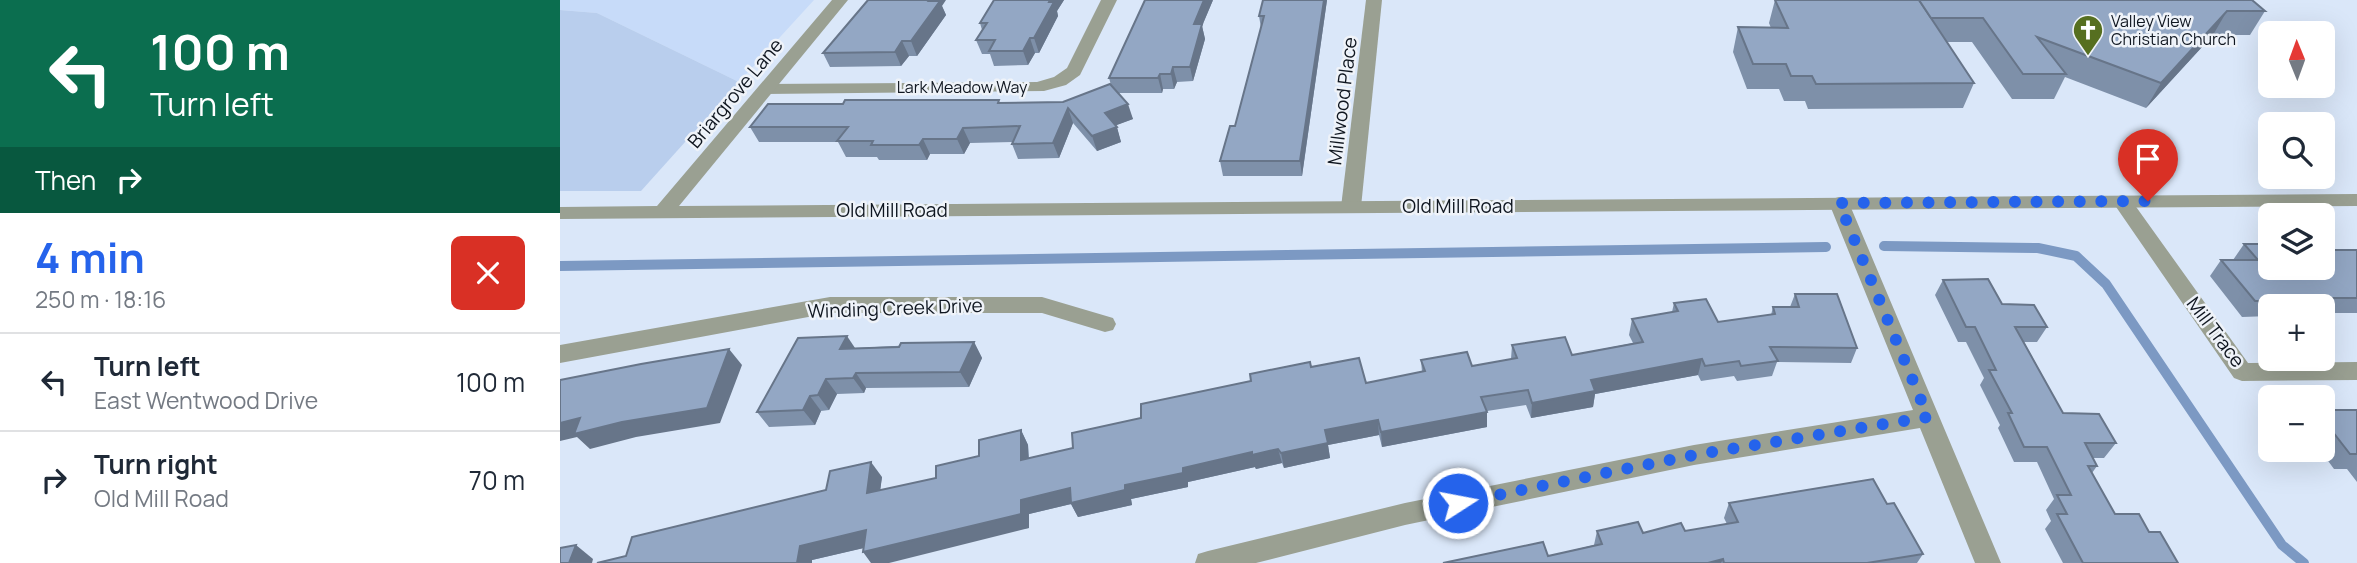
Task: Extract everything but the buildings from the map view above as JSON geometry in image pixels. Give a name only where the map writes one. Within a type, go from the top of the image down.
[{"type":"street","name":"Briargrove Lane","points":[[663,212],[840,0]]},
{"type":"street","name":"Lark Meadow Way","points":[[766,89],[1038,87],[1060,81],[1074,71],[1109,0]]},
{"type":"street","name":"Millwood Place","points":[[1351,206],[1374,0]]},
{"type":"street","name":"Old Mill Road","points":[[560,213],[2357,200]]},
{"type":"street","name":"Mill Trace","points":[[2122,201],[2242,372],[2357,370]]},
{"type":"street","points":[[1839,203],[1987,563]]},
{"type":"street","name":"Winding Creek Drive","points":[[560,354],[744,318],[830,305],[1042,304],[1105,324]]},
{"type":"street","points":[[1208,563],[1405,514],[1668,460],[1928,417]]},
{"type":"shaded area","points":[[560,0],[814,0],[739,82],[597,13],[560,10]]},
{"type":"shaded area","points":[[560,10],[597,13],[739,82],[641,191],[560,191]]},
{"type":"waterway","points":[[1884,246],[2038,248],[2076,256],[2106,284],[2282,545],[2304,563]]},
{"type":"waterway","points":[[560,266],[1826,247]]},
{"type":"place","name":"Valley View Christian Church","points":[[2088,57]]},
{"type":"route","points":[[1458,503],[1694,455],[1928,417],[1839,203],[2148,201]]}]
